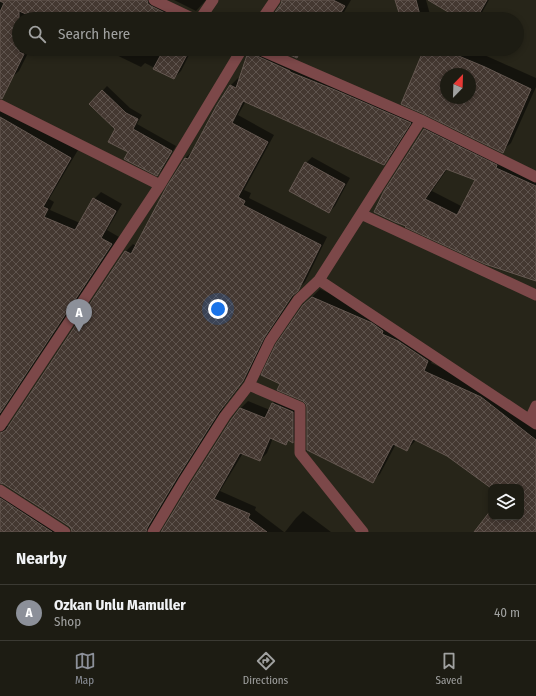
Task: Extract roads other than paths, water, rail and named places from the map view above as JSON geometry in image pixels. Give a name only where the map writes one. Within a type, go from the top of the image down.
[{"type":"street","points":[[154,0],[179,12]]},
{"type":"street","points":[[205,12],[213,0]]},
{"type":"street","points":[[267,12],[275,0]]},
{"type":"street","points":[[0,426],[160,185],[238,56]]},
{"type":"street","points":[[274,56],[422,120],[536,177]]},
{"type":"street","points":[[0,105],[160,185]]},
{"type":"street","points":[[153,532],[225,416],[249,385],[270,341],[298,300],[319,280],[422,120]]},
{"type":"street","points":[[361,214],[536,295]]},
{"type":"street","points":[[319,280],[533,421],[536,406]]},
{"type":"street","points":[[249,385],[300,407],[300,452],[363,532]]},
{"type":"street","points":[[0,490],[64,532]]},
{"type":"place","name":"Ozkan Unlu Mamuller","points":[[79,332]]}]
